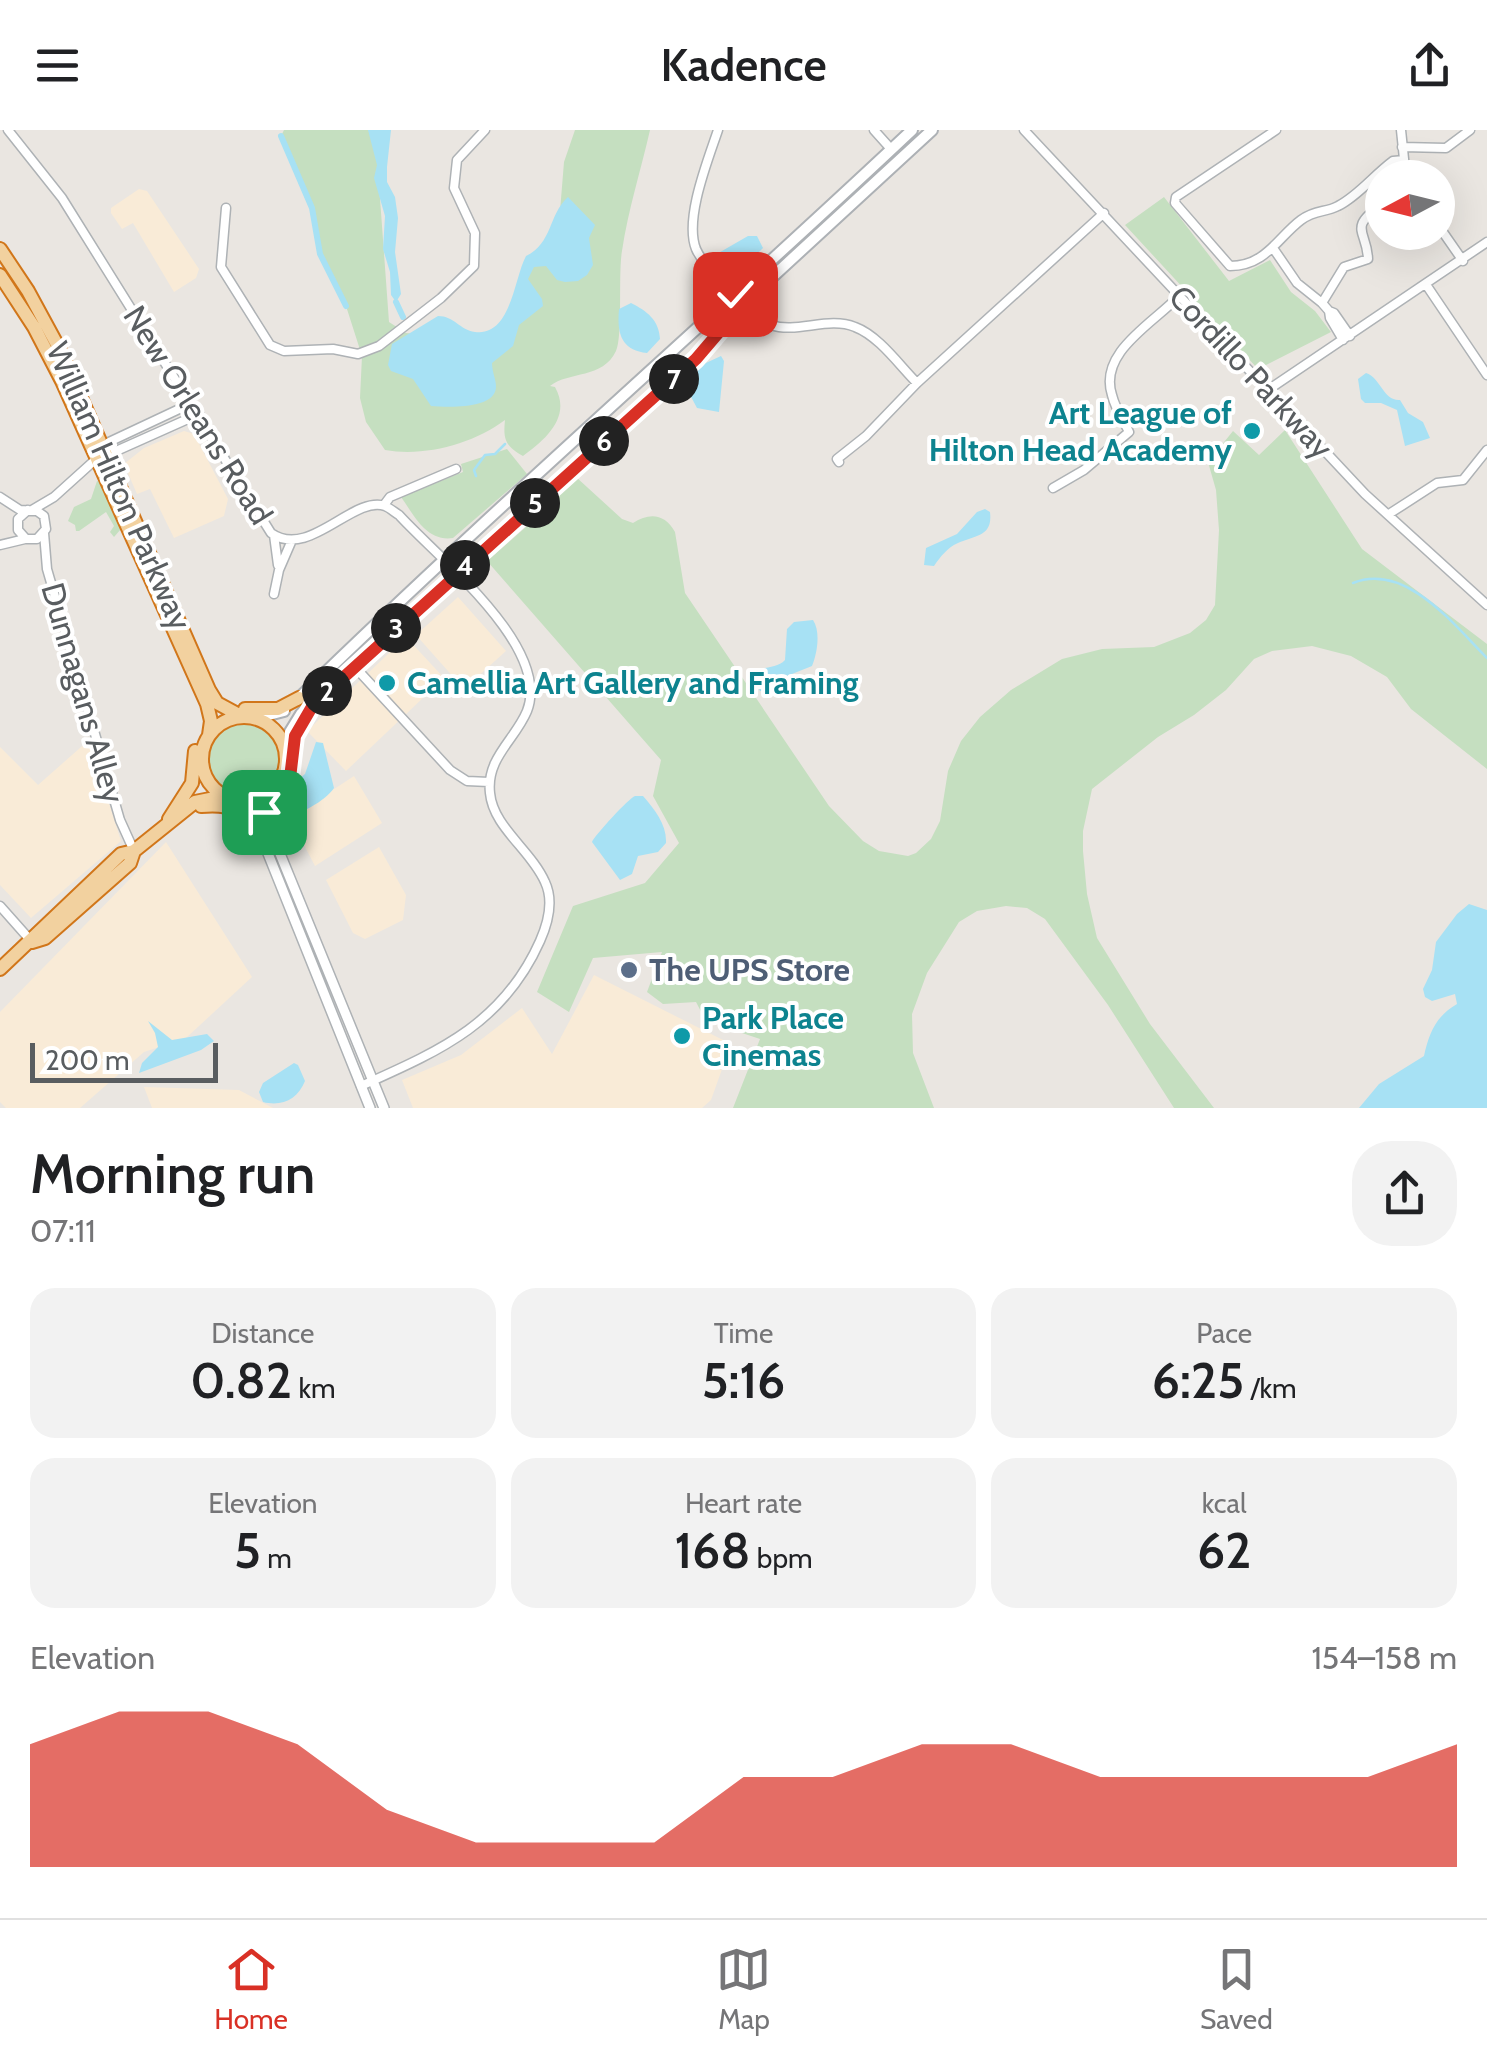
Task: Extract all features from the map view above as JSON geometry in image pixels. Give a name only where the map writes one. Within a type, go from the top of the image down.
[{"type":"highway","name":"William Hilton Parkway","points":[[0,249],[44,318],[209,712],[209,735]]},
{"type":"highway","name":"William Hilton Parkway","points":[[0,275],[40,338],[100,455],[217,703],[240,716]]},
{"type":"highway","points":[[204,675],[218,700],[236,708],[272,710],[299,698]]},
{"type":"highway","points":[[168,822],[193,778],[195,750],[205,717],[198,689]]},
{"type":"highway","points":[[0,969],[122,854],[134,851],[195,802],[250,801],[267,795],[280,782],[286,768],[286,750],[275,730],[257,718],[240,716],[226,720],[209,735],[194,791],[168,822]]},
{"type":"highway","points":[[202,760],[208,781],[232,799]]},
{"type":"highway","points":[[168,822],[203,806],[224,806],[249,816],[266,836]]},
{"type":"main road","points":[[257,718],[284,712],[912,130]]},
{"type":"main road","points":[[286,750],[295,722],[696,359],[743,304],[932,130]]},
{"type":"main road","points":[[604,414],[617,430]]},
{"type":"main road","points":[[266,836],[270,806],[290,778],[295,736],[313,705]]},
{"type":"street","name":"New Orleans Road","points":[[8,130],[62,198],[274,535],[292,540],[304,538],[370,506],[384,505],[390,497],[456,469]]},
{"type":"street","points":[[226,208],[221,267],[270,345],[284,351],[358,354],[379,346],[441,298],[474,266],[475,233],[454,188],[457,160],[485,130]]},
{"type":"street","points":[[718,130],[705,170],[693,235],[699,254],[760,320],[775,327],[851,325],[878,344],[917,383]]},
{"type":"street","points":[[874,130],[892,149]]},
{"type":"street","name":"Cordillo Parkway","points":[[1024,130],[1364,494],[1487,606]]},
{"type":"street","points":[[1276,130],[1176,196],[1175,203],[1230,266],[1250,261],[1273,248],[1297,222],[1316,210],[1336,208],[1365,184]]},
{"type":"street","points":[[1401,130],[1404,160]]},
{"type":"street","points":[[1402,147],[1446,148],[1470,130]]},
{"type":"street","points":[[838,462],[836,459],[866,436],[917,383],[1104,214]]},
{"type":"street","points":[[1365,221],[1361,230],[1365,247]]},
{"type":"street","points":[[1268,390],[1487,242]]},
{"type":"street","points":[[1273,248],[1297,283],[1334,313],[1347,338]]},
{"type":"street","points":[[1455,249],[1463,260]]},
{"type":"street","points":[[1325,307],[1344,267],[1368,259],[1366,250]]},
{"type":"street","points":[[1427,286],[1487,375]]},
{"type":"street","points":[[1053,488],[1084,470],[1129,432],[1110,393],[1109,366],[1180,296]]},
{"type":"street","points":[[54,497],[45,529],[37,539],[0,545],[17,525],[20,515],[54,497],[109,442],[192,402]]},
{"type":"street","points":[[100,455],[199,414]]},
{"type":"street","points":[[1388,514],[1437,483],[1463,480],[1487,450]]},
{"type":"street","points":[[0,498],[20,510],[44,516],[45,529]]},
{"type":"street","points":[[0,498],[47,568]]},
{"type":"street","points":[[361,1086],[442,1047],[487,1018],[512,991],[543,935],[549,909],[546,884],[528,853],[496,815],[489,782],[495,761],[528,710],[530,689],[521,653],[510,634],[456,574],[399,515],[384,505]]},
{"type":"street","name":"Dunnagans Alley","points":[[45,529],[42,540],[47,568],[120,820],[134,851]]},
{"type":"street","points":[[274,535],[279,570]]},
{"type":"street","points":[[274,594],[292,540]]},
{"type":"street","points":[[354,666],[450,770],[467,781],[489,782]]},
{"type":"street","points":[[267,795],[266,836],[370,1108]]},
{"type":"street","points":[[232,799],[255,815],[266,836],[384,1108]]},
{"type":"street","points":[[0,906],[32,942]]},
{"type":"shaded area","points":[[139,189],[147,191],[199,269],[196,278],[174,292],[133,223],[122,229],[111,213],[111,208]]},
{"type":"shaded area","points":[[184,431],[194,434],[228,499],[224,516],[174,538],[150,489],[137,494],[124,464],[144,448]]},
{"type":"shaded area","points":[[458,597],[506,651],[464,689],[416,635]]},
{"type":"shaded area","points":[[406,637],[444,678],[346,771],[307,731]]},
{"type":"shaded area","points":[[89,740],[121,841],[31,918],[0,885],[0,747],[38,785]]},
{"type":"shaded area","points":[[354,776],[382,823],[315,866],[290,818]]},
{"type":"shaded area","points":[[166,842],[252,977],[186,1038],[144,1052],[80,1108],[6,1108],[0,1102],[0,1012]]},
{"type":"shaded area","points":[[379,847],[406,895],[403,920],[365,939],[353,933],[326,880]]},
{"type":"shaded area","points":[[594,975],[731,1044],[711,1100],[702,1108],[413,1108],[402,1080],[461,1055],[522,1008],[552,1054]]},
{"type":"shaded area","points":[[144,1087],[239,1090],[273,1108],[152,1108]]},
{"type":"green space","points":[[284,130],[375,130],[389,322],[406,333],[499,343],[524,266],[557,248],[564,162],[575,130],[650,130],[622,251],[616,351],[603,366],[550,386],[555,387],[560,408],[554,427],[540,443],[523,456],[512,449],[506,441],[505,420],[448,447],[416,452],[385,450],[366,422],[360,398],[362,356],[346,306],[320,254],[312,208],[281,136]]},
{"type":"green space","points":[[1164,197],[1229,281],[1270,260],[1291,292],[1315,311],[1331,332],[1258,369],[1125,225]]},
{"type":"green space","points":[[1285,430],[1362,549],[1487,644],[1487,769],[1411,709],[1387,677],[1351,656],[1312,646],[1272,651],[1254,659],[1226,690],[1092,789],[1083,851],[1097,938],[1150,1024],[1214,1108],[1174,1108],[1108,1005],[1045,919],[1027,908],[1006,906],[977,911],[959,922],[927,973],[912,1014],[913,1053],[934,1108],[733,1108],[760,1039],[706,1021],[696,1002],[663,1004],[647,992],[662,952],[593,958],[569,1012],[537,992],[573,906],[645,883],[679,843],[653,796],[661,760],[487,561],[527,526],[524,519],[576,477],[622,519],[633,523],[657,517],[667,521],[675,532],[685,593],[829,806],[863,841],[879,851],[908,856],[931,839],[940,821],[948,771],[961,741],[980,717],[1011,690],[1062,659],[1102,649],[1154,647],[1190,633],[1206,620],[1215,605],[1219,530],[1216,490],[1208,462],[1233,431],[1259,455]]},
{"type":"green space","points":[[507,449],[527,474],[453,538],[428,532],[401,497],[463,472],[461,464]]},
{"type":"green space","points":[[97,481],[102,483],[120,524],[121,529],[114,537],[110,532],[114,526],[106,512],[79,531],[68,521],[74,507],[91,499]]},
{"type":"green space","points":[[243,723],[268,734],[279,759],[268,784],[243,795],[218,784],[207,759],[218,734]]},
{"type":"water","points":[[368,130],[391,130],[387,182],[395,197],[398,218],[395,252],[401,294],[396,302],[391,295],[383,249],[385,216],[374,178],[377,165]]},
{"type":"water","points":[[568,197],[595,225],[589,238],[593,265],[587,275],[565,282],[557,280],[546,266],[534,267],[528,279],[543,306],[519,325],[513,346],[492,363],[494,394],[469,406],[431,406],[413,379],[391,371],[388,365],[392,344],[438,316],[475,332],[496,325],[510,304],[526,256],[541,244]]},
{"type":"water","points":[[748,236],[757,236],[763,248],[747,264],[715,259],[715,255]]},
{"type":"water","points":[[631,303],[647,313],[657,326],[660,339],[647,353],[631,348],[620,332],[619,309]]},
{"type":"water","points":[[721,356],[724,361],[719,412],[697,408],[689,393],[682,398],[669,395],[695,368]]},
{"type":"water","points":[[1366,373],[1423,422],[1430,438],[1405,446],[1397,410],[1361,399],[1358,379]]},
{"type":"water","points":[[977,512],[990,512],[986,531],[951,547],[934,566],[924,565],[926,548],[957,534]]},
{"type":"water","points":[[813,620],[818,637],[812,666],[787,676],[774,690],[760,691],[751,675],[785,660],[787,629],[794,622]]},
{"type":"water","points":[[316,742],[323,743],[334,788],[311,807],[282,817],[279,810],[296,781],[305,774]]},
{"type":"water","points":[[635,796],[643,796],[656,812],[665,830],[666,843],[658,852],[638,856],[632,874],[620,880],[592,842]]},
{"type":"water","points":[[1469,904],[1487,910],[1487,1108],[1359,1108],[1379,1084],[1424,1056],[1434,1026],[1457,1004],[1455,994],[1432,1001],[1425,997],[1423,989],[1432,970],[1436,942]]},
{"type":"water","points":[[148,1021],[172,1040],[207,1034],[214,1041],[201,1050],[139,1073],[142,1063],[158,1047]]},
{"type":"water","points":[[294,1063],[305,1081],[298,1093],[283,1102],[263,1102],[259,1092],[263,1083]]},
{"type":"waterway","points":[[281,136],[312,208],[320,254],[346,306]]},
{"type":"waterway","points":[[396,302],[403,317]]},
{"type":"waterway","points":[[476,476],[474,470],[485,455],[495,454],[505,444]]},
{"type":"waterway","points":[[1353,583],[1373,579],[1392,581],[1410,589],[1444,614],[1487,658]]},
{"type":"place","name":"Art League of Hilton Head Academy","points":[[1252,431]]},
{"type":"place","name":"Camellia Art Gallery and Framing","points":[[387,683]]},
{"type":"place","name":"The UPS Store","points":[[629,970]]},
{"type":"place","name":"Park Place Cinemas","points":[[682,1036]]},
{"type":"route","points":[[264,812],[272,836],[270,806],[290,778],[295,736],[313,705],[696,359],[743,304],[735,294]]}]
